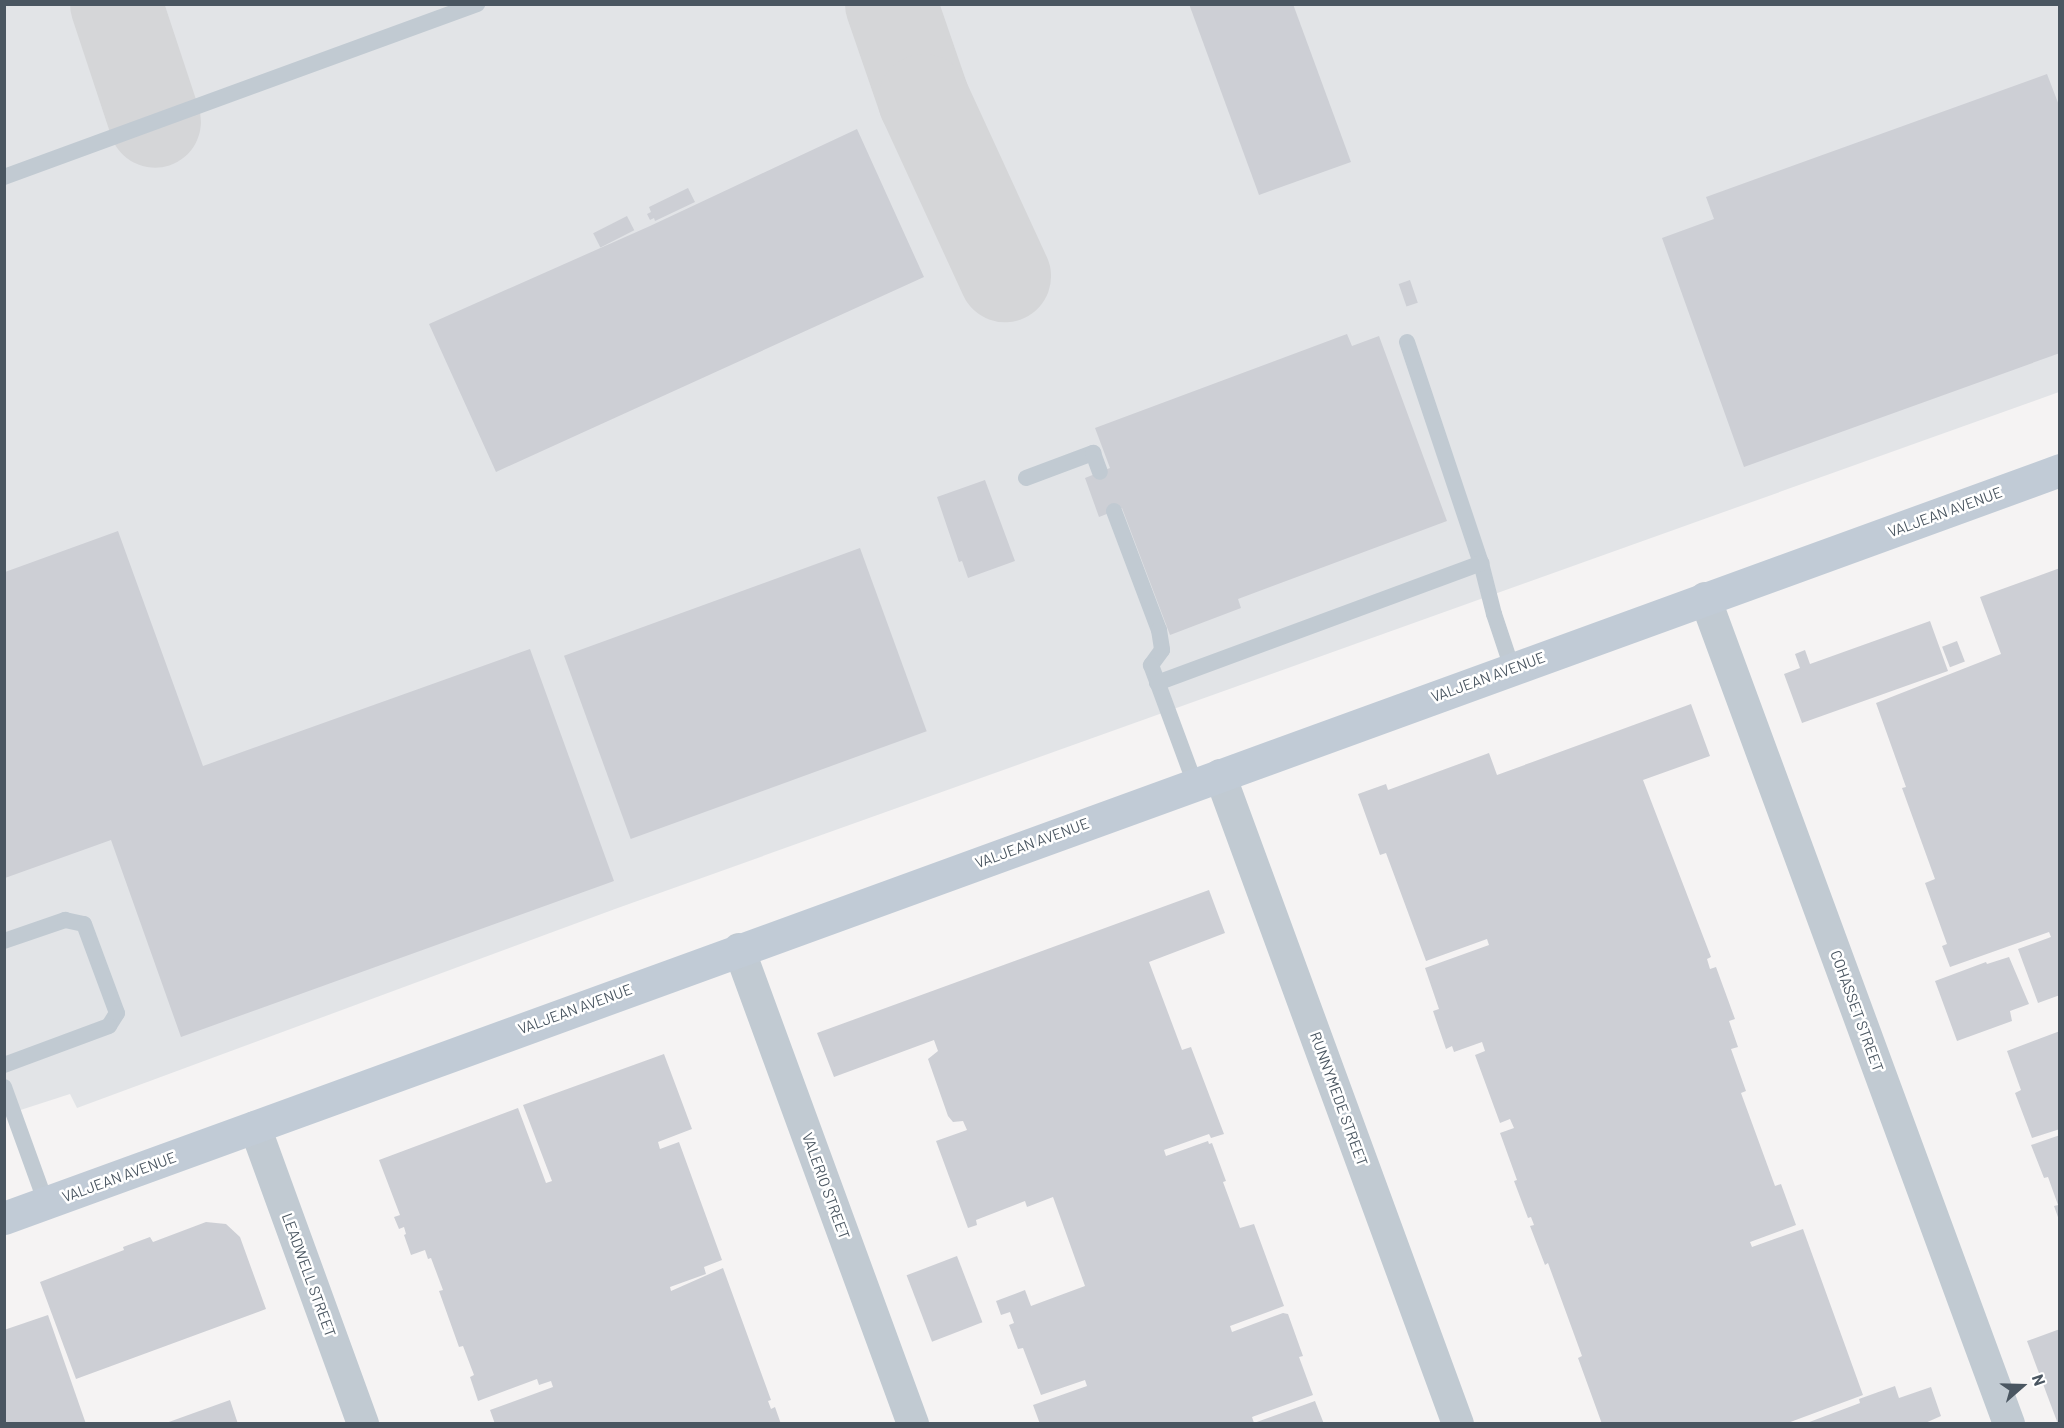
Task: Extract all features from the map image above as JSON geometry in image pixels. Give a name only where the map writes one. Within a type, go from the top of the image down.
[{"type":"main road","name":"VALJEAN AVENUE","points":[[4,1218],[2060,470]]},
{"type":"street","name":"COHASSET STREET","points":[[1705,598],[2009,1424]]},
{"type":"street","name":"RUNNYMEDE STREET","points":[[1208,779],[1458,1424]]},
{"type":"street","name":"VALERIO STREET","points":[[739,949],[913,1424]]},
{"type":"street","name":"LEADWELL STREET","points":[[255,1127],[363,1424]]},
{"type":"lane","points":[[4,177],[477,4]]},
{"type":"lane","points":[[1407,342],[1481,563],[1494,614],[1512,668]]},
{"type":"lane","points":[[1026,478],[1093,453],[1100,472]]},
{"type":"lane","points":[[1114,511],[1160,630],[1162,650],[1151,665],[1157,683],[1208,779]]},
{"type":"lane","points":[[1157,683],[1481,563]]},
{"type":"lane","points":[[4,940],[65,920],[84,924],[117,1013],[109,1026],[4,1065]]},
{"type":"lane","points":[[4,1087],[46,1203]]},
{"type":"shaded area","points":[[5,5],[2059,5],[2059,392],[615,909],[77,1108],[70,1094],[5,1115]]},
{"type":"building","points":[[1189,4],[1293,4],[1351,162],[1259,195]]},
{"type":"building","points":[[2047,74],[2060,108],[2060,353],[1744,467],[1662,238],[1714,219],[1706,197]]},
{"type":"building","points":[[857,129],[924,277],[496,472],[429,324],[650,226]]},
{"type":"building","points":[[688,188],[695,202],[655,221],[654,218],[650,220],[647,214],[651,212],[649,207]]},
{"type":"building","points":[[627,216],[634,230],[600,248],[593,233]]},
{"type":"building","points":[[1410,280],[1418,303],[1406,307],[1399,284]]},
{"type":"building","points":[[1347,334],[1352,346],[1379,336],[1447,521],[1238,599],[1241,608],[1170,635],[1122,508],[1099,517],[1085,478],[1110,468],[1095,428]]},
{"type":"building","points":[[985,480],[1015,561],[968,578],[962,561],[959,562],[937,497]]},
{"type":"building","points":[[118,531],[203,766],[530,649],[614,881],[181,1037],[111,840],[5,878],[5,572]]},
{"type":"building","points":[[860,548],[927,731],[631,839],[564,656]]},
{"type":"building","points":[[2060,568],[2060,995],[2038,1003],[2018,949],[2051,937],[2049,932],[1950,967],[1942,946],[1947,944],[1925,883],[1935,879],[1902,788],[1906,787],[1876,703],[2001,654],[1980,597]]},
{"type":"building","points":[[1930,621],[1948,671],[1802,723],[1784,674],[1800,668],[1795,654],[1805,650],[1810,664]]},
{"type":"building","points":[[1957,641],[1965,662],[1950,667],[1942,647]]},
{"type":"building","points":[[1691,704],[1710,756],[1643,780],[1711,957],[1707,959],[1710,969],[1716,967],[1735,1019],[1729,1021],[1738,1047],[1731,1049],[1746,1091],[1741,1093],[1775,1186],[1781,1184],[1796,1225],[1750,1242],[1752,1247],[1803,1229],[1863,1395],[1785,1424],[1602,1424],[1578,1358],[1582,1356],[1548,1263],[1545,1265],[1530,1226],[1534,1225],[1531,1217],[1528,1218],[1514,1181],[1517,1180],[1500,1133],[1514,1128],[1510,1119],[1500,1123],[1475,1055],[1485,1051],[1482,1042],[1454,1052],[1452,1046],[1446,1049],[1433,1011],[1439,1009],[1425,968],[1489,945],[1487,939],[1426,961],[1386,853],[1380,855],[1358,794],[1386,784],[1388,790],[1489,753],[1497,775]]},
{"type":"building","points":[[1209,890],[1225,933],[1149,962],[1182,1050],[1191,1047],[1224,1134],[1211,1138],[1209,1134],[1164,1150],[1166,1156],[1208,1141],[1209,1144],[1212,1143],[1240,1228],[1254,1224],[1284,1306],[1230,1326],[1232,1332],[1283,1313],[1288,1314],[1303,1356],[1299,1357],[1313,1395],[1252,1417],[1254,1423],[1315,1401],[1324,1424],[1040,1424],[1033,1405],[1087,1386],[1085,1380],[1041,1395],[1023,1348],[1018,1349],[1009,1325],[1014,1323],[1010,1312],[1001,1315],[996,1301],[1025,1290],[1031,1306],[1085,1286],[1053,1197],[1027,1207],[1025,1201],[976,1220],[977,1225],[968,1228],[936,1141],[967,1130],[963,1121],[953,1122],[948,1116],[928,1059],[938,1051],[934,1040],[834,1077],[817,1033]]},
{"type":"building","points":[[2009,957],[2029,1004],[2010,1011],[2012,1021],[1957,1041],[1935,981],[1986,962],[1987,964]]},
{"type":"building","points":[[2060,1031],[2060,1129],[2032,1138],[2015,1093],[2021,1090],[2007,1051]]},
{"type":"building","points":[[664,1054],[692,1129],[658,1142],[660,1149],[679,1142],[722,1260],[704,1267],[706,1274],[670,1287],[671,1291],[723,1268],[771,1400],[768,1401],[771,1409],[775,1407],[781,1424],[495,1424],[490,1410],[553,1387],[551,1381],[539,1385],[537,1379],[478,1401],[470,1377],[474,1375],[463,1346],[459,1347],[439,1291],[443,1290],[431,1258],[428,1259],[425,1250],[411,1255],[404,1235],[406,1234],[404,1227],[399,1229],[394,1217],[400,1215],[379,1160],[518,1108],[546,1183],[552,1181],[523,1105]]},
{"type":"building","points":[[2060,1135],[2059,1220],[2054,1206],[2058,1205],[2048,1177],[2044,1178],[2031,1145]]},
{"type":"building","points":[[206,1222],[226,1224],[240,1237],[266,1309],[76,1379],[40,1282],[124,1250],[123,1247],[150,1237],[153,1242]]},
{"type":"building","points":[[957,1256],[982,1322],[932,1342],[907,1275]]},
{"type":"building","points":[[48,1315],[86,1424],[4,1424],[4,1330]]},
{"type":"building","points":[[2060,1329],[2060,1424],[2058,1424],[2027,1341]]},
{"type":"building","points":[[1895,1386],[1899,1398],[1931,1387],[1941,1416],[1923,1424],[1804,1424],[1860,1403],[1859,1399]]},
{"type":"building","points":[[230,1400],[238,1424],[166,1424],[166,1423]]},
{"type":"taxiway","points":[[116,4],[155,122]]},
{"type":"taxiway","points":[[891,4],[924,100],[1005,276]]}]
